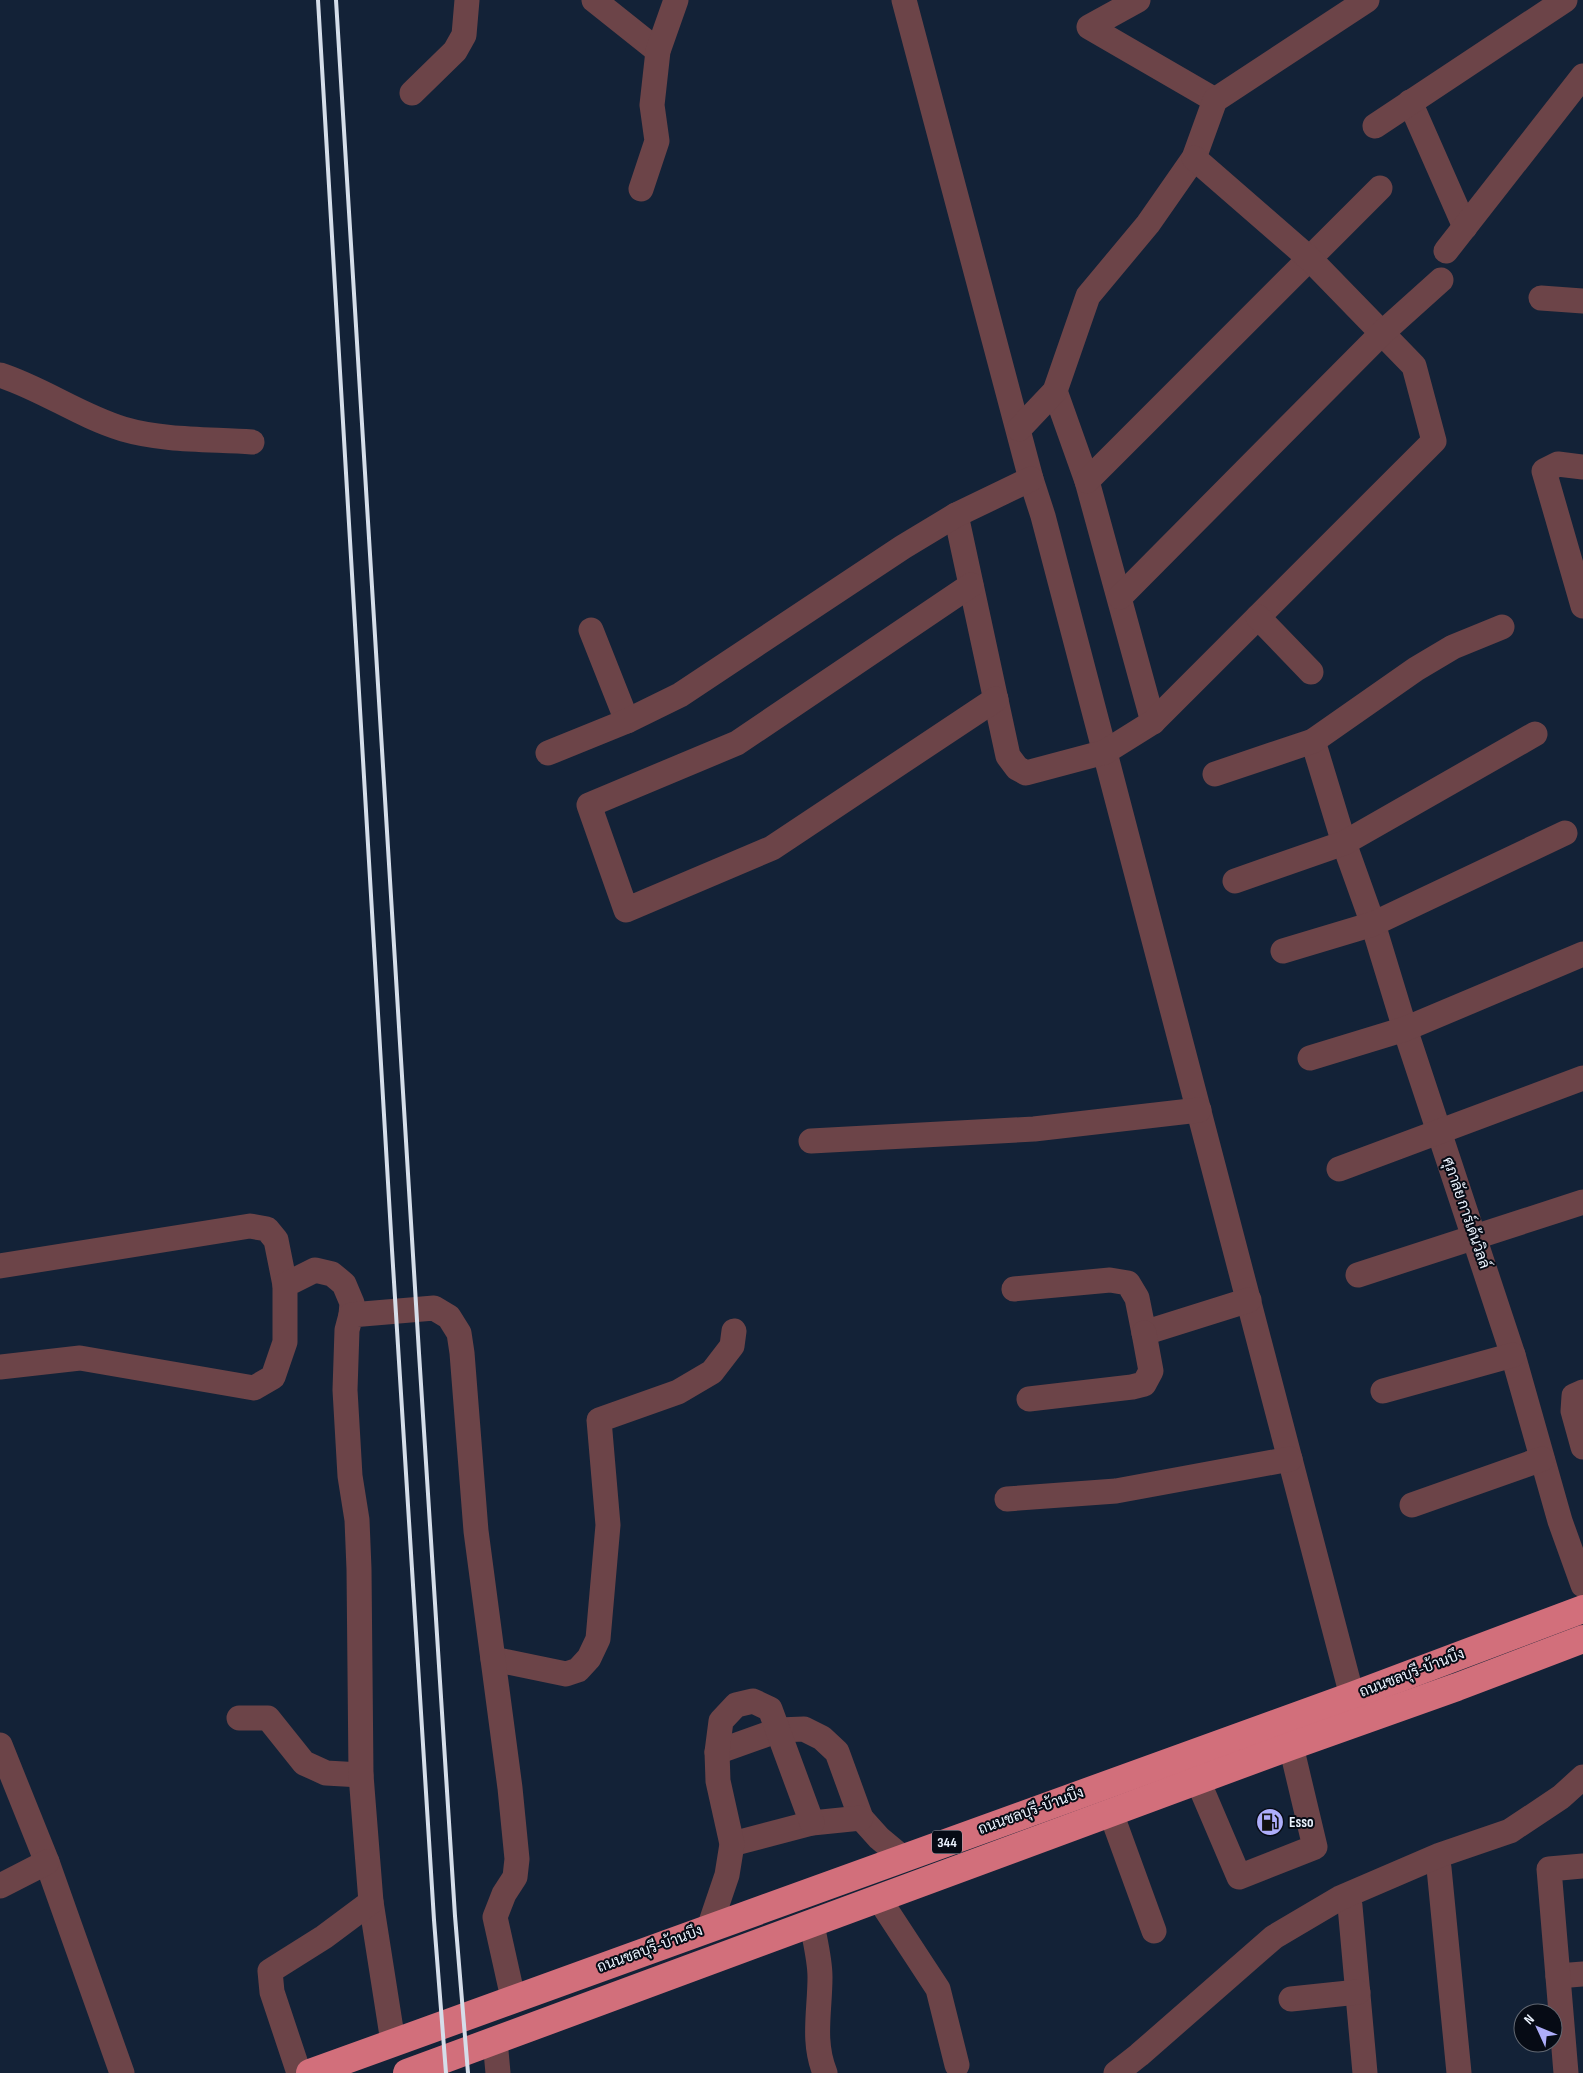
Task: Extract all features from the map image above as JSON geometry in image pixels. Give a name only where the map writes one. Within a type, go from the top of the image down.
[{"type":"highway","name":"ถนนชลบุรี-บ้านบึง","points":[[310,2073],[1352,1696],[1583,1608]]},
{"type":"highway","name":"ถนนชลบุรี-บ้านบึง","points":[[406,2073],[1583,1639]]},
{"type":"street","points":[[412,94],[456,51],[464,35],[468,0]]},
{"type":"street","points":[[594,0],[658,51]]},
{"type":"street","points":[[641,189],[657,141],[652,105],[658,51],[676,0]]},
{"type":"street","points":[[904,0],[1031,479],[1043,516],[1352,1696]]},
{"type":"street","points":[[1138,0],[1089,27],[1215,100]]},
{"type":"street","points":[[1018,429],[1055,391],[1088,296],[1148,224],[1194,158],[1215,100],[1367,0]]},
{"type":"street","points":[[1375,126],[1565,0]]},
{"type":"street","points":[[1446,251],[1583,76]]},
{"type":"street","points":[[1410,102],[1465,227]]},
{"type":"street","points":[[956,515],[1008,756],[1017,768],[1026,772],[1105,752],[1153,722],[1434,441],[1414,366],[1310,259],[1194,158]]},
{"type":"street","points":[[1087,481],[1380,188]]},
{"type":"street","points":[[1120,597],[1382,333],[1441,280]]},
{"type":"street","points":[[1541,298],[1583,301]]},
{"type":"street","points":[[0,375],[20,381],[98,420],[124,429],[155,436],[252,442]]},
{"type":"street","points":[[1055,391],[1087,481],[1153,722]]},
{"type":"street","points":[[1583,467],[1558,464],[1544,471],[1583,606]]},
{"type":"street","points":[[548,753],[627,721],[680,695],[903,547],[956,515],[1031,479]]},
{"type":"street","points":[[971,585],[737,743],[589,805],[626,910],[772,848],[996,699]]},
{"type":"street","points":[[1258,617],[1311,672]]},
{"type":"street","points":[[1215,774],[1313,741],[1438,656],[1453,647],[1502,627]]},
{"type":"street","points":[[591,630],[627,721]]},
{"type":"street","points":[[1235,881],[1344,843],[1536,734]]},
{"type":"street","name":"ศุภาลัย การ์เด้นวิลล์","points":[[1313,741],[1344,843],[1373,924],[1438,1131],[1514,1355],[1560,1521],[1583,1586]]},
{"type":"street","points":[[1283,951],[1373,924],[1565,833]]},
{"type":"street","points":[[1310,1058],[1405,1029],[1583,954]]},
{"type":"street","points":[[1339,1169],[1583,1078]]},
{"type":"street","points":[[811,1141],[1034,1129],[1199,1110]]},
{"type":"street","points":[[1358,1275],[1583,1202]]},
{"type":"street","points":[[0,1266],[250,1226],[267,1230],[276,1240],[285,1285],[285,1342],[273,1378],[254,1388],[80,1358],[0,1367]]},
{"type":"street","points":[[285,1285],[315,1270],[332,1274],[344,1284],[352,1303],[347,1330],[345,1390],[350,1476],[357,1520],[361,1774],[372,1902],[393,2042]]},
{"type":"street","points":[[1014,1289],[1110,1280],[1128,1283],[1137,1298],[1151,1371],[1144,1384],[1132,1387],[1029,1399]]},
{"type":"street","points":[[1144,1333],[1249,1300]]},
{"type":"street","points":[[351,1315],[434,1308],[449,1317],[459,1333],[476,1531],[510,1788],[517,1859],[516,1877],[504,1894],[495,1917],[513,1998]]},
{"type":"street","points":[[493,1660],[566,1674],[578,1670],[589,1658],[598,1639],[608,1525],[599,1420],[678,1392],[712,1372],[732,1346],[734,1331]]},
{"type":"street","points":[[1383,1391],[1514,1355]]},
{"type":"street","points":[[1583,1392],[1574,1396],[1573,1411],[1583,1447]]},
{"type":"street","points":[[1007,1499],[1116,1491],[1290,1459]]},
{"type":"street","points":[[1412,1505],[1542,1459]]},
{"type":"street","points":[[709,1928],[728,1875],[732,1844],[718,1781],[717,1752],[721,1721],[736,1705],[753,1701],[770,1709],[812,1823]]},
{"type":"street","points":[[239,1718],[268,1718],[304,1763],[326,1773],[361,1774]]},
{"type":"street","points":[[717,1752],[779,1730],[804,1729],[822,1738],[836,1752],[861,1818],[879,1838],[903,1858]]},
{"type":"street","points":[[0,1745],[47,1862],[122,2073]]},
{"type":"street","points":[[1198,1781],[1239,1877],[1314,1847],[1291,1746]]},
{"type":"street","points":[[1116,2073],[1274,1937],[1340,1898],[1440,1855],[1510,1831],[1561,1796],[1583,1778]]},
{"type":"street","points":[[1112,1813],[1154,1931]]},
{"type":"street","points":[[732,1844],[812,1823],[861,1818]]},
{"type":"street","points":[[0,1886],[47,1862]]},
{"type":"street","points":[[1559,2073],[1566,2073],[1549,1869],[1583,1866]]},
{"type":"street","points":[[1439,1868],[1459,2073]]},
{"type":"street","points":[[879,1899],[938,1990],[957,2064]]},
{"type":"street","points":[[299,2073],[272,1992],[270,1971],[324,1937],[372,1902]]},
{"type":"street","points":[[1350,1906],[1365,2073]]},
{"type":"street","points":[[812,1924],[820,1976],[816,2025],[819,2058],[825,2073]]},
{"type":"street","points":[[1558,1976],[1583,1974]]},
{"type":"street","points":[[1291,1999],[1358,1992]]},
{"type":"street","points":[[495,2040],[498,2073]]},
{"type":"railway","points":[[318,0],[392,1250],[434,1920],[446,2073]]},
{"type":"railway","points":[[336,0],[419,1353],[455,1916],[468,2073]]},
{"type":"place","name":"Esso","points":[[1270,1822]]}]
